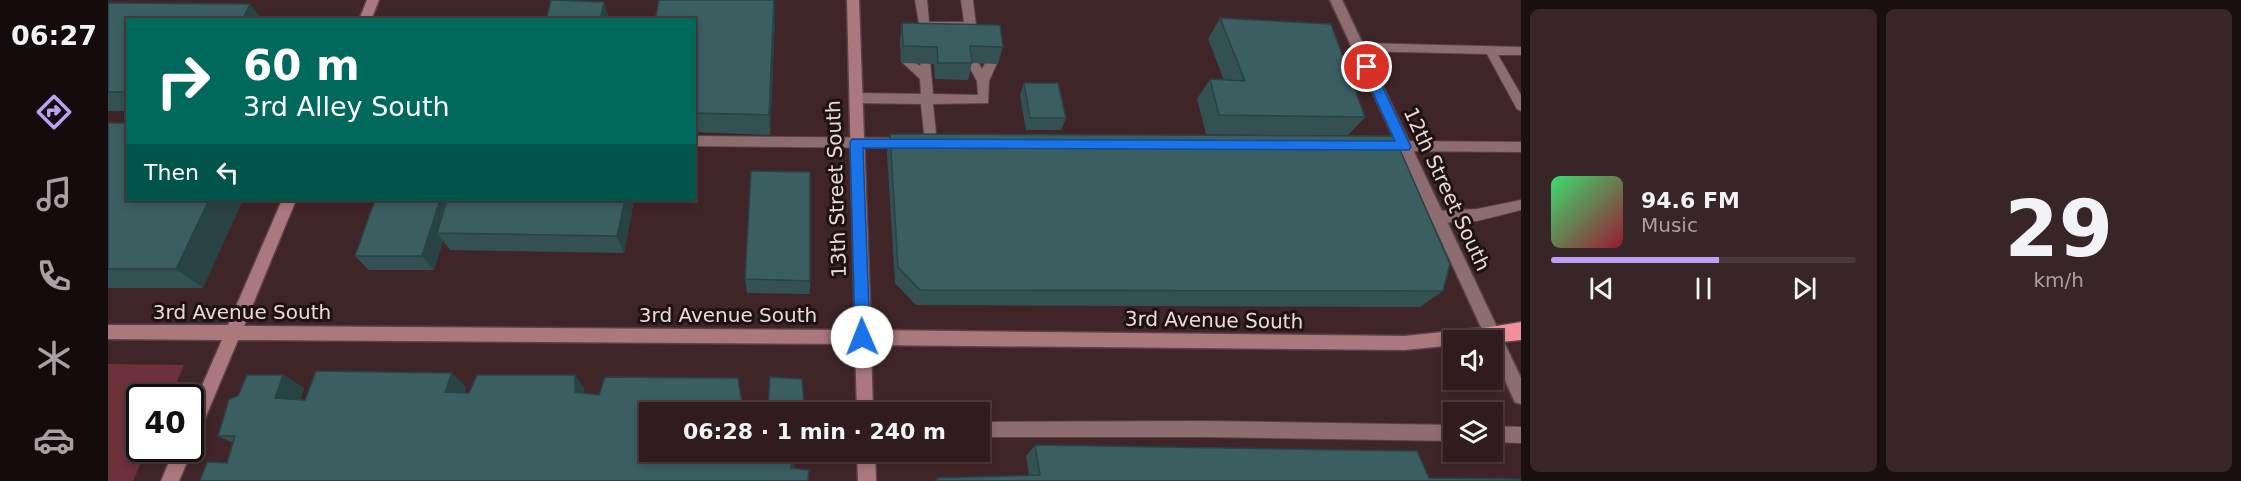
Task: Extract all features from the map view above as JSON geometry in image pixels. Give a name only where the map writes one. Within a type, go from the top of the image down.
[{"type":"highway","points":[[1503,333],[1521,331]]},
{"type":"street","points":[[366,18],[374,0]]},
{"type":"street","name":"13th Street South","points":[[853,0],[865,402]]},
{"type":"street","name":"12th Street South","points":[[1336,0],[1489,330]]},
{"type":"street","points":[[204,401],[289,201]]},
{"type":"street","name":"3rd Avenue South","points":[[108,332],[1405,343],[1443,339]]},
{"type":"street","name":"12th Street South","points":[[1503,359],[1521,396]]},
{"type":"street","points":[[171,481],[178,462]]},
{"type":"street","points":[[866,462],[867,481]]},
{"type":"lane","points":[[921,0],[922,33],[973,33],[967,0]]},
{"type":"lane","points":[[1358,47],[1521,51]]},
{"type":"lane","points":[[1490,50],[1521,105]]},
{"type":"lane","points":[[909,63],[927,77]]},
{"type":"lane","points":[[696,141],[937,143],[927,99],[926,63]]},
{"type":"lane","points":[[856,98],[984,100],[983,81],[973,63]]},
{"type":"lane","points":[[983,81],[991,63]]},
{"type":"lane","points":[[1376,145],[1521,147]]},
{"type":"lane","points":[[1437,217],[1478,215],[1521,205]]},
{"type":"lane","points":[[990,430],[1205,429],[1443,433]]},
{"type":"lane","points":[[1503,434],[1521,435]]},
{"type":"shaded area","points":[[108,364],[184,365],[176,384],[126,384],[126,462],[141,462],[133,481],[108,481]]},
{"type":"building","points":[[551,0],[604,2],[600,18],[546,18]]},
{"type":"building","points":[[659,0],[774,0],[769,115],[696,113],[696,18],[655,18]]},
{"type":"building","points":[[108,3],[250,4],[243,18],[126,18],[126,92],[108,92]]},
{"type":"building","points":[[1220,18],[1331,24],[1365,117],[1219,115],[1210,79],[1245,81]]},
{"type":"building","points":[[902,23],[1000,25],[1003,47],[970,46],[972,63],[938,63],[937,47],[903,46]]},
{"type":"building","points":[[1024,83],[1058,83],[1066,118],[1030,118]]},
{"type":"building","points":[[108,123],[126,123],[126,201],[209,201],[176,269],[108,269]]},
{"type":"building","points":[[890,134],[1394,136],[1450,264],[1443,291],[920,290],[898,267]]},
{"type":"building","points":[[751,171],[810,172],[810,281],[745,279]]},
{"type":"building","points":[[375,201],[440,201],[422,256],[355,256]]},
{"type":"building","points":[[447,201],[625,201],[617,236],[437,233]]},
{"type":"building","points":[[316,371],[452,373],[445,392],[469,393],[477,375],[575,375],[575,392],[599,395],[605,377],[738,378],[742,402],[639,402],[639,462],[792,462],[791,468],[809,470],[808,481],[200,481],[207,462],[227,463],[235,436],[218,436],[229,399],[238,396],[247,375],[283,375],[275,398],[305,400]]},
{"type":"building","points":[[770,377],[802,379],[804,402],[768,402]]},
{"type":"building","points":[[1035,445],[1417,451],[1429,478],[1521,479],[1521,481],[937,481],[937,478],[1040,475]]},
{"type":"route","points":[[862,337],[857,142],[1356,144],[1404,147],[1367,67]]}]
